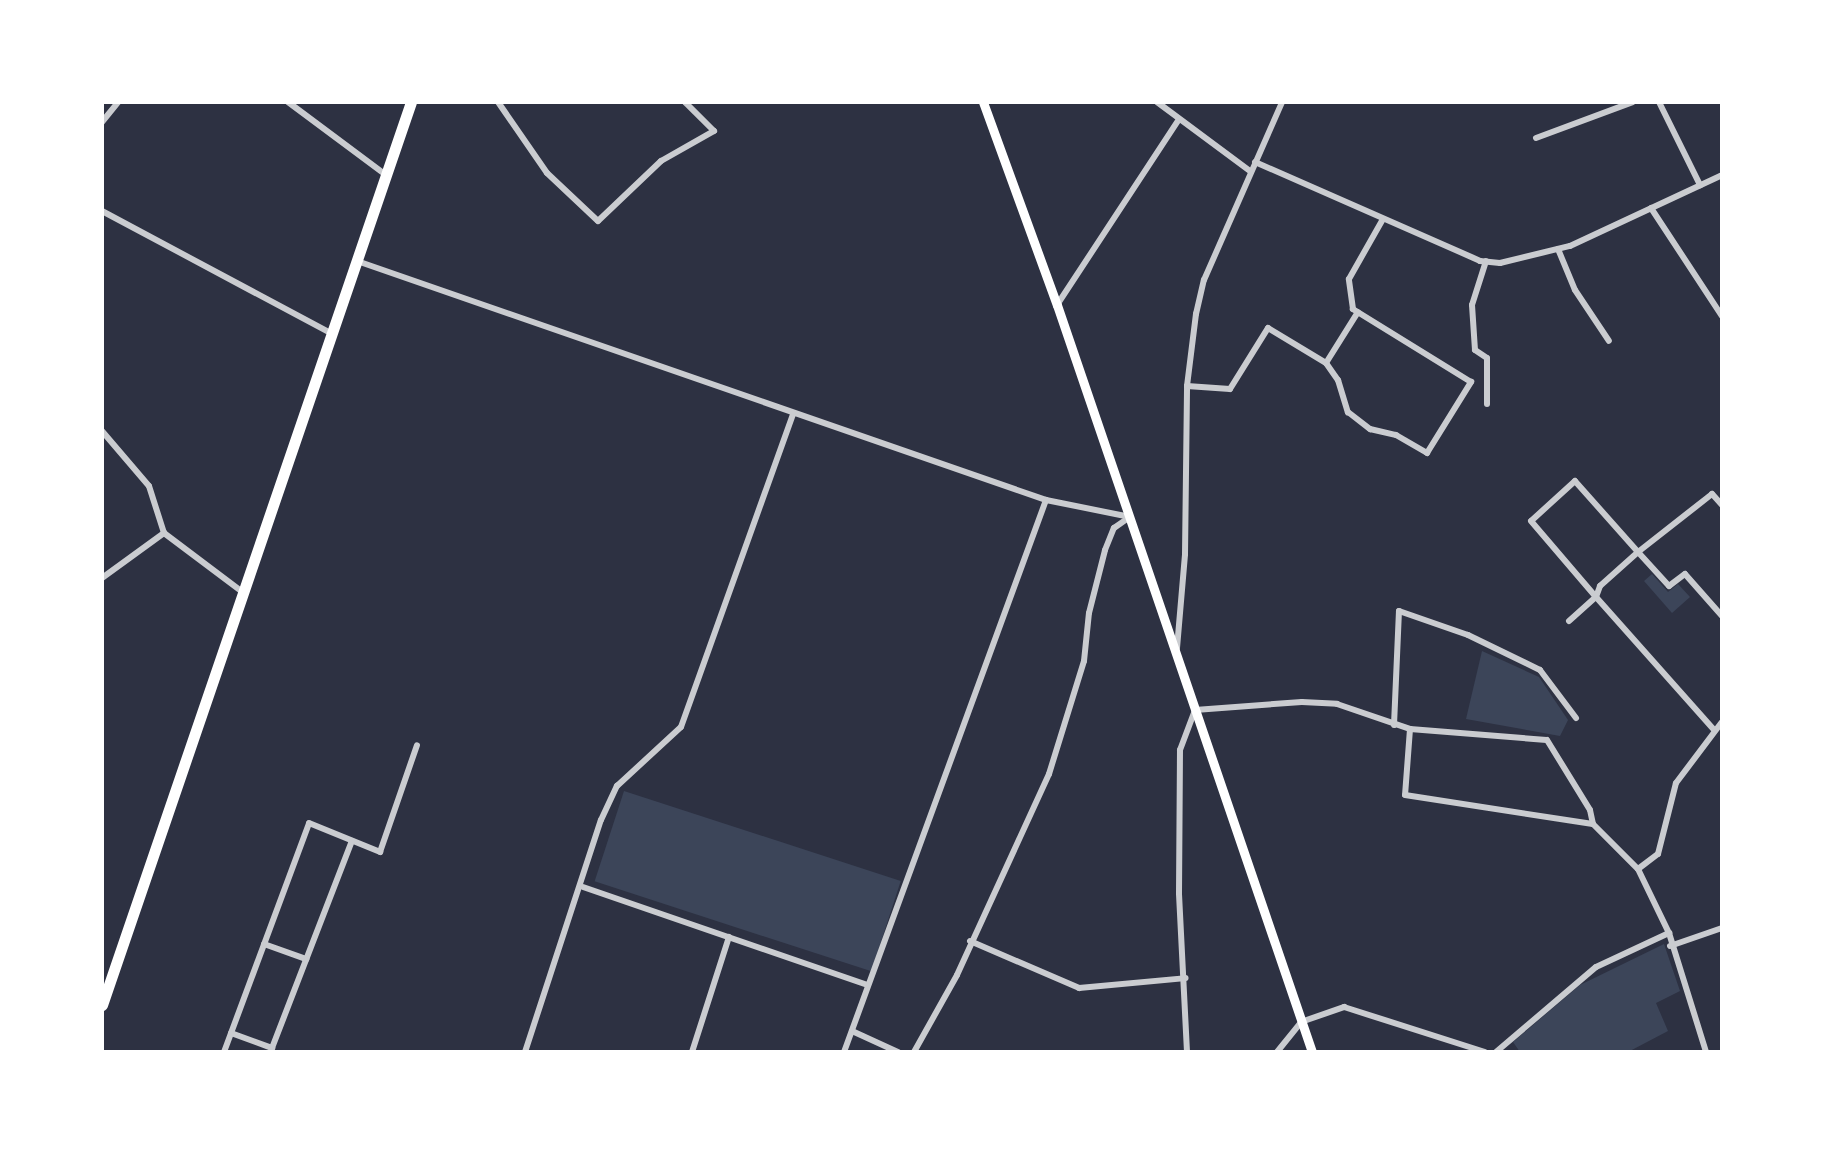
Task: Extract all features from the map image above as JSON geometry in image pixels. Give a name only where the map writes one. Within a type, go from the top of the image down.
[{"type":"highway","points":[[102,1005],[411,102]]},
{"type":"main road","points":[[983,102],[1057,305],[1312,1052]]},
{"type":"street","points":[[102,122],[118,102]]},
{"type":"street","points":[[288,102],[386,175]]},
{"type":"street","points":[[498,102],[547,173],[598,221],[661,161],[714,131],[685,102]]},
{"type":"street","points":[[1157,102],[1250,171]]},
{"type":"street","points":[[1176,655],[1185,554],[1187,386],[1204,280],[1282,102]]},
{"type":"street","points":[[1536,138],[1633,102]]},
{"type":"street","points":[[1659,102],[1700,185]]},
{"type":"street","points":[[1057,305],[1179,119]]},
{"type":"street","points":[[1255,162],[1383,219],[1486,261],[1500,263],[1558,249],[1722,175]]},
{"type":"street","points":[[1651,208],[1722,316]]},
{"type":"street","points":[[102,211],[332,334]]},
{"type":"street","points":[[1187,386],[1230,389],[1268,328],[1326,363],[1338,380],[1348,412],[1370,429],[1396,435],[1427,453],[1471,382],[1353,309],[1349,279],[1383,219]]},
{"type":"street","points":[[1558,249],[1575,290],[1609,341]]},
{"type":"street","points":[[357,261],[1046,500],[1130,517]]},
{"type":"street","points":[[1486,261],[1472,305],[1475,350],[1487,358],[1487,404]]},
{"type":"street","points":[[1326,363],[1358,312]]},
{"type":"street","points":[[525,1052],[583,887],[601,820],[617,786],[681,727],[793,414]]},
{"type":"street","points":[[102,431],[149,486],[164,533],[244,593]]},
{"type":"street","points":[[1714,730],[1531,521],[1575,481],[1669,586],[1685,574],[1722,616]]},
{"type":"street","points":[[1569,621],[1596,597],[1600,586],[1638,552],[1712,494],[1722,505]]},
{"type":"street","points":[[844,1052],[1046,500]]},
{"type":"street","points":[[914,1052],[1049,774],[1084,661],[1089,613],[1105,550],[1114,528],[1130,517]]},
{"type":"street","points":[[102,578],[164,533]]},
{"type":"street","points":[[1394,725],[1399,611],[1468,635],[1540,670],[1576,718]]},
{"type":"street","points":[[1187,1052],[1186,978],[1179,893],[1180,750],[1195,710],[1337,704],[1410,729],[1547,740],[1590,810],[1593,824],[1638,869],[1669,933],[1670,946],[1706,1052]]},
{"type":"street","points":[[1638,869],[1658,854],[1676,783],[1722,722]]},
{"type":"street","points":[[1410,729],[1405,795],[1593,824]]},
{"type":"street","points":[[224,1052],[309,823],[380,852],[417,745]]},
{"type":"street","points":[[231,1033],[272,1048],[352,841]]},
{"type":"street","points":[[583,887],[868,985]]},
{"type":"street","points":[[1670,946],[1722,928]]},
{"type":"street","points":[[1496,1052],[1596,967],[1669,933]]},
{"type":"street","points":[[692,1052],[729,937]]},
{"type":"street","points":[[970,941],[1079,988],[1186,978]]},
{"type":"street","points":[[264,944],[306,959]]},
{"type":"street","points":[[1277,1052],[1301,1022],[1344,1007],[1485,1052]]},
{"type":"street","points":[[852,1031],[898,1052]]},
{"type":"shaded area","points":[[1652,574],[1668,592],[1678,584],[1690,597],[1672,613],[1644,581]]},
{"type":"shaded area","points":[[1482,651],[1539,677],[1568,720],[1560,736],[1466,719]]},
{"type":"shaded area","points":[[624,791],[901,881],[871,971],[595,881]]},
{"type":"shaded area","points":[[1664,944],[1680,991],[1656,1003],[1668,1031],[1628,1052],[1520,1052],[1513,1042],[1580,985]]}]
